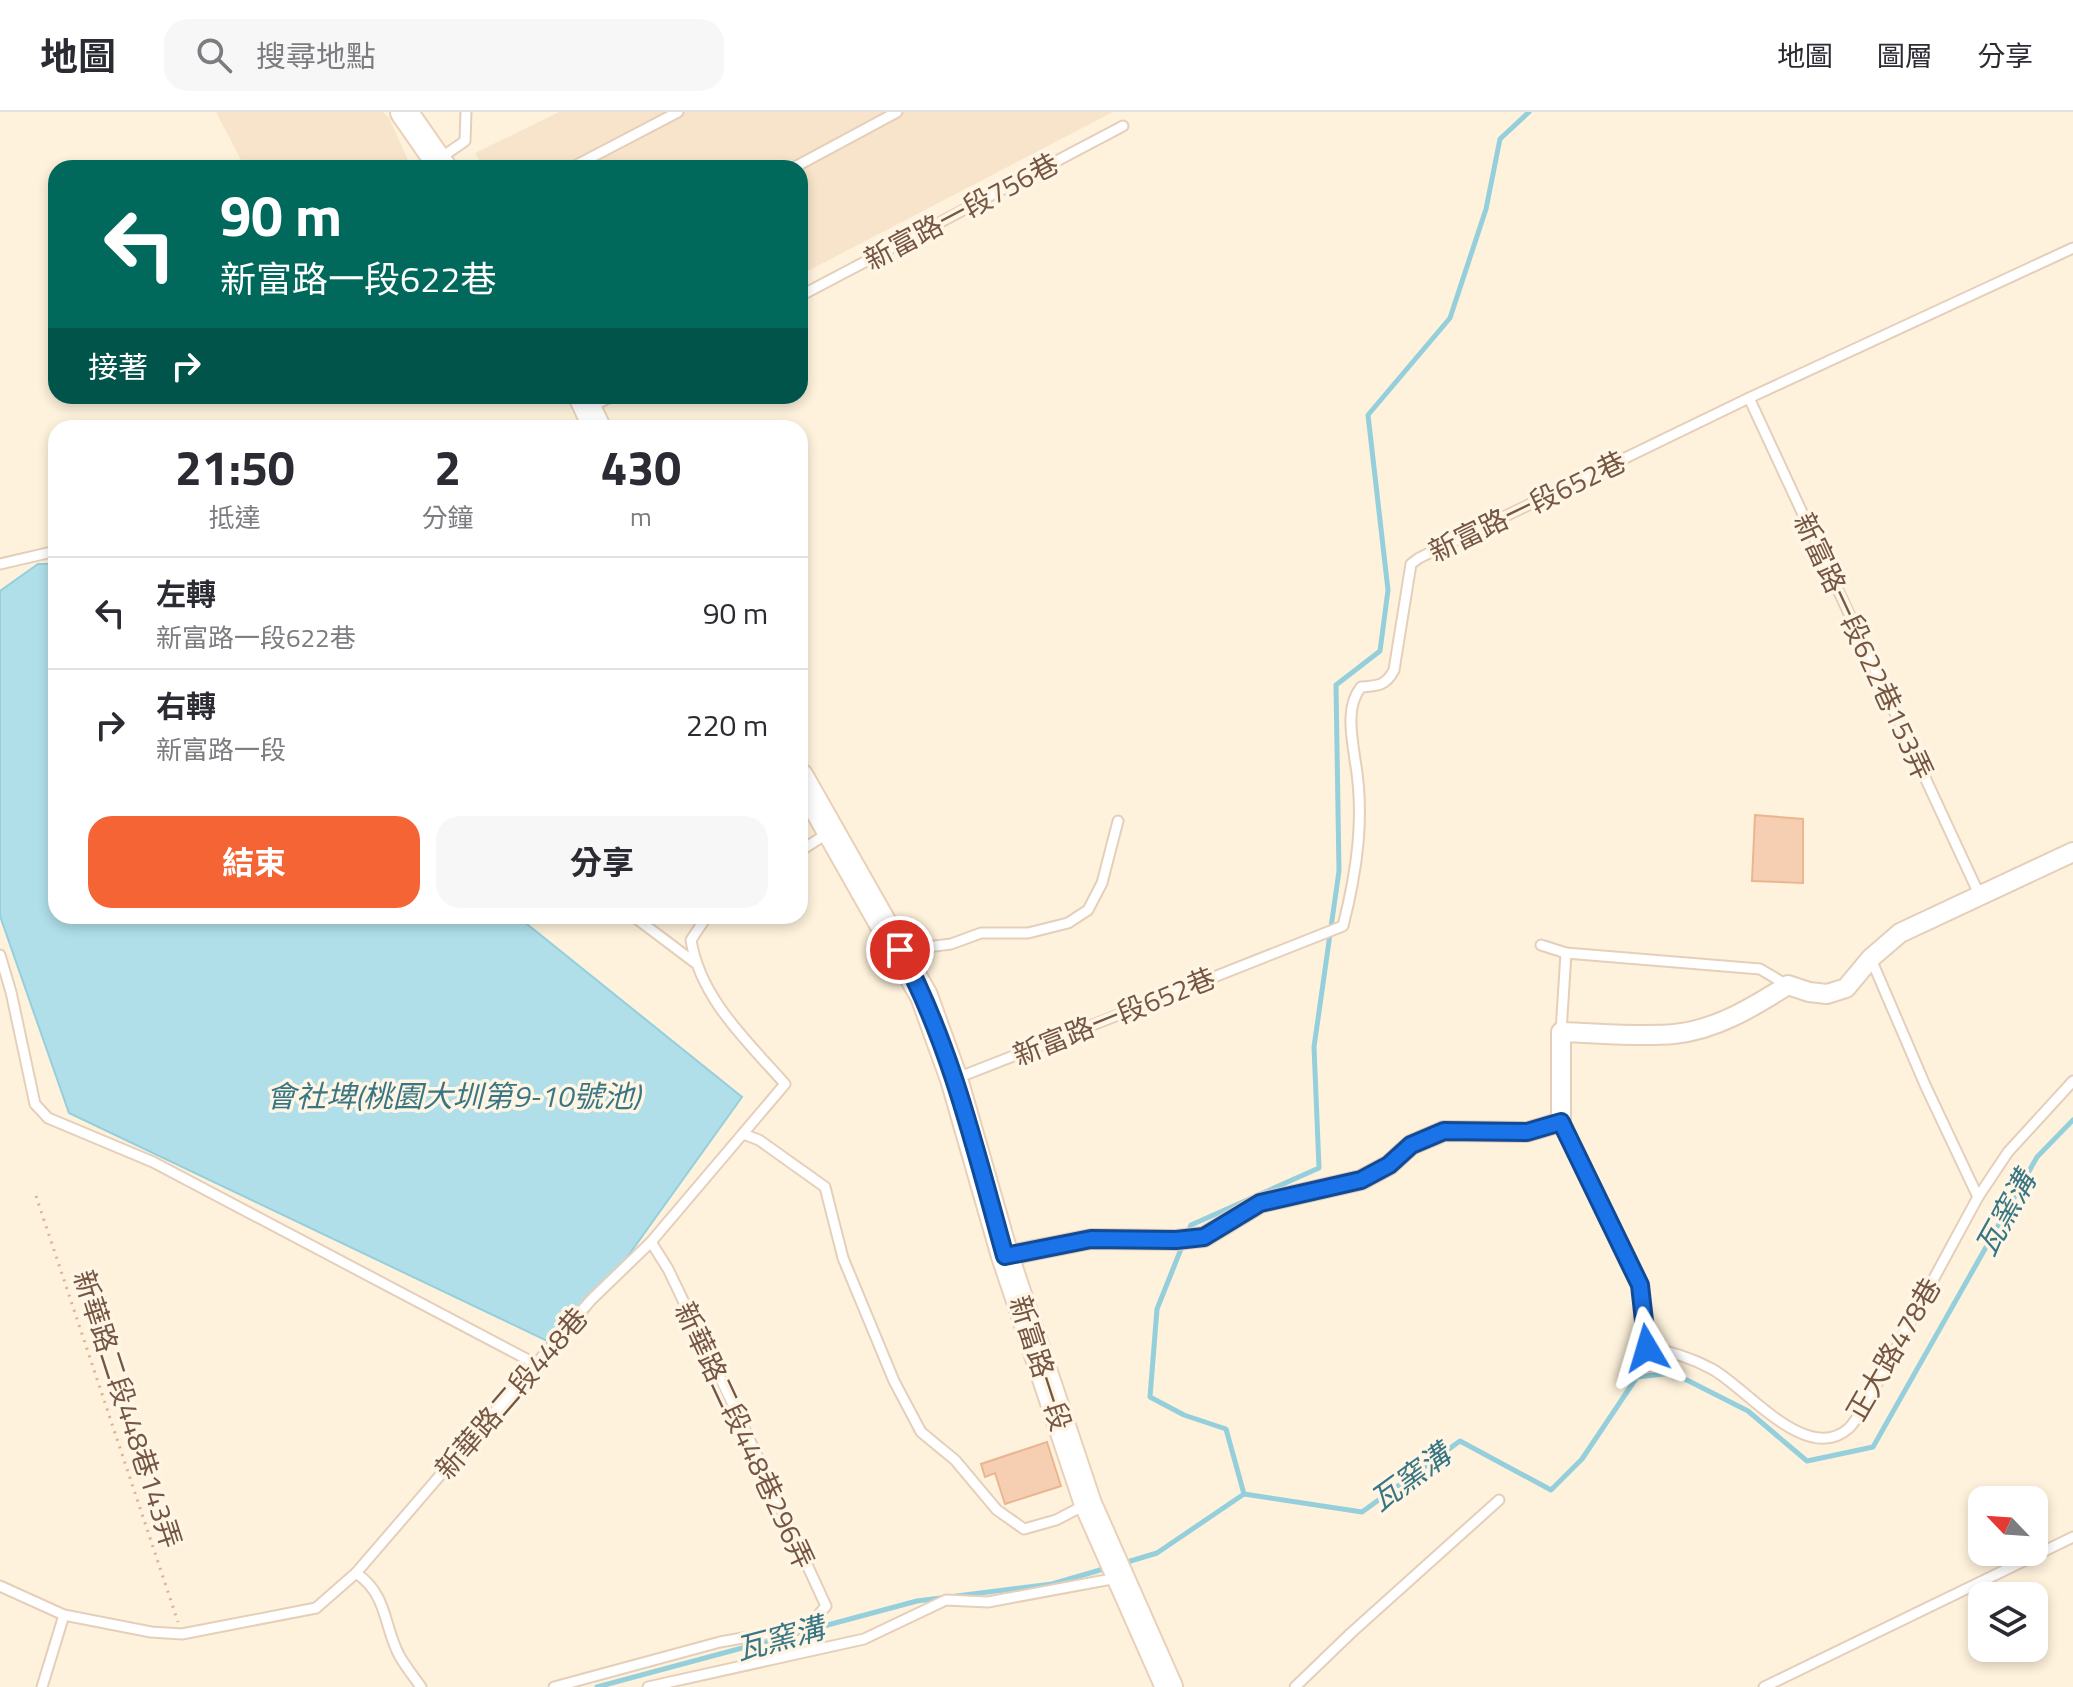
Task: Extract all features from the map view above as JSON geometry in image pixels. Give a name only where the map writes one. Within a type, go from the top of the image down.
[{"type":"street","points":[[404,112],[437,160]]},
{"type":"street","name":"新富路一段","points":[[808,791],[924,996],[954,1079],[1005,1256],[1088,1504],[1169,1687]]},
{"type":"street","points":[[1005,1256],[1091,1239],[1176,1240],[1204,1237],[1260,1203],[1361,1180],[1389,1165],[1411,1145],[1444,1131],[1527,1132],[1561,1122],[1561,1032],[1675,1034],[1746,1012],[1788,985],[1827,994],[1846,988],[1871,958],[1900,933],[2073,852]]},
{"type":"lane","points":[[444,160],[465,141],[466,112]]},
{"type":"lane","points":[[586,160],[678,112]]},
{"type":"lane","points":[[808,160],[897,112]]},
{"type":"lane","name":"新富路一段756巷","points":[[808,292],[1123,126]]},
{"type":"lane","name":"新富路一段652巷","points":[[954,1079],[1343,926],[1356,876],[1361,793],[1351,734],[1352,705],[1361,687],[1381,686],[1389,680],[1394,670],[1411,564],[1419,558],[1749,398],[2073,248]]},
{"type":"lane","name":"新富路一段622巷153弄","points":[[1749,398],[1979,894]]},
{"type":"lane","points":[[0,564],[48,553]]},
{"type":"lane","points":[[900,950],[951,944],[981,933],[1028,933],[1068,923],[1088,910],[1102,883],[1118,821]]},
{"type":"lane","points":[[808,846],[831,831]]},
{"type":"lane","points":[[644,924],[694,962]]},
{"type":"lane","points":[[694,962],[691,940],[702,924]]},
{"type":"lane","points":[[1541,945],[1566,953],[1760,969],[1788,985]]},
{"type":"lane","points":[[1561,1032],[1566,953]]},
{"type":"lane","points":[[0,955],[35,1104],[48,1118],[153,1162],[536,1364]]},
{"type":"lane","points":[[1871,958],[1926,1087],[1978,1197]]},
{"type":"lane","name":"新華路二段448巷","points":[[0,1586],[64,1615],[151,1632],[182,1634],[316,1608],[356,1573],[591,1300],[651,1242],[785,1084],[707,991],[694,962]]},
{"type":"lane","name":"正大路478巷","points":[[1561,1122],[1640,1285],[1647,1348],[1670,1351],[1713,1369],[1757,1405],[1808,1437],[1834,1437],[1850,1427],[1867,1402],[1978,1197],[2008,1152],[2073,1081]]},
{"type":"lane","points":[[743,1134],[759,1140],[825,1187],[848,1271],[894,1381],[921,1432],[955,1460],[997,1510],[1024,1529],[1056,1520],[1088,1504]]},
{"type":"lane","name":"新華路二段448巷296弄","points":[[651,1242],[668,1269],[826,1606],[809,1626]]},
{"type":"lane","points":[[1295,1687],[1499,1500]]},
{"type":"lane","points":[[1764,1687],[2073,1537]]},
{"type":"lane","points":[[356,1573],[370,1583],[380,1599],[399,1655],[421,1687]]},
{"type":"lane","points":[[648,1687],[692,1683],[814,1648],[864,1639],[946,1600],[988,1602],[1119,1577]]},
{"type":"lane","points":[[42,1687],[64,1615]]},
{"type":"lane","points":[[554,1687],[720,1642],[809,1626],[814,1648]]},
{"type":"path","name":"新華路二段448巷143弄","points":[[36,1196],[182,1634]]},
{"type":"shaded area","points":[[216,112],[383,112],[389,118],[408,160],[241,160]]},
{"type":"shaded area","points":[[559,112],[1113,112],[808,271],[808,160],[479,160],[475,153]]},
{"type":"water","name":"會社埤(桃園大圳第9-10號池)","points":[[38,564],[48,564],[48,924],[527,924],[742,1097],[562,1348],[69,1113],[0,916],[0,591]]},
{"type":"building","points":[[1755,815],[1803,819],[1803,883],[1752,881]]},
{"type":"building","points":[[1047,1442],[1061,1486],[1005,1504],[995,1473],[985,1477],[981,1464]]},
{"type":"waterway","points":[[1187,1235],[1191,1225],[1319,1168],[1314,1047],[1339,871],[1336,685],[1380,651],[1388,590],[1368,415],[1450,318],[1486,209],[1500,139],[1529,112]]},
{"type":"waterway","name":"瓦窯溝","points":[[1124,1563],[1157,1553],[1244,1494],[1362,1512],[1460,1441],[1551,1490],[1582,1459],[1637,1377],[1673,1373],[1748,1411],[1807,1461],[1873,1447],[2037,1157],[2073,1120]]},
{"type":"waterway","points":[[1183,1244],[1157,1309],[1150,1397],[1184,1415],[1226,1429],[1244,1494]]},
{"type":"waterway","name":"瓦窯溝","points":[[597,1687],[917,1601],[1052,1584],[1107,1568]]},
{"type":"route","points":[[900,950],[924,996],[954,1079],[1005,1256],[1091,1239],[1176,1240],[1204,1237],[1260,1203],[1361,1180],[1389,1165],[1411,1145],[1444,1131],[1527,1132],[1561,1122],[1640,1285],[1647,1348]]}]
